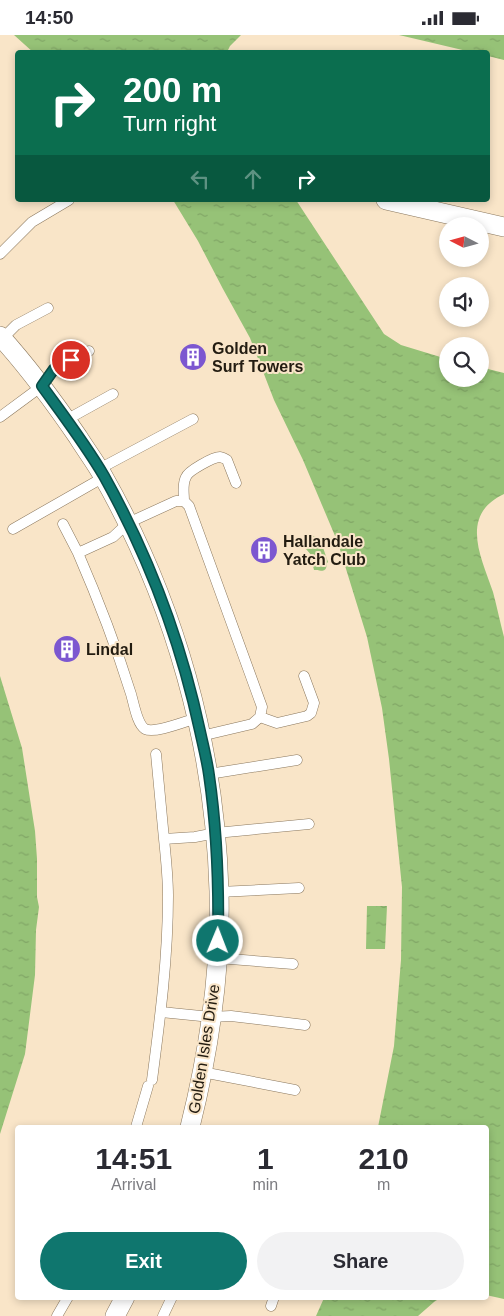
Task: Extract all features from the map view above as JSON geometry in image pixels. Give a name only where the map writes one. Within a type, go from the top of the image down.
[{"type":"street","points":[[395,202],[504,227]]},
{"type":"street","name":"Golden Isles Drive","points":[[1,338],[42,386],[66,420],[102,473],[128,523],[167,613],[185,669],[199,727],[209,774],[216,833],[219,892],[217,958],[212,1017],[190,1125]]},
{"type":"street","points":[[115,1316],[123,1300]]},
{"type":"lane","points":[[0,254],[32,222],[66,202]]},
{"type":"lane","points":[[1,338],[16,325],[48,308]]},
{"type":"lane","points":[[0,417],[42,386],[54,369],[89,351]]},
{"type":"lane","points":[[66,420],[113,394]]},
{"type":"lane","points":[[13,529],[193,419]]},
{"type":"lane","points":[[184,501],[185,478],[189,471],[215,458],[221,457],[227,460],[236,483]]},
{"type":"lane","points":[[64,524],[98,598],[140,724],[146,730],[155,731],[252,724],[260,717],[262,707],[189,506],[184,501],[176,501],[128,523],[113,537],[78,553]]},
{"type":"lane","points":[[260,717],[277,723],[307,716],[311,713],[314,703],[304,676]]},
{"type":"lane","points":[[137,1125],[150,1083],[161,1012],[166,954],[168,895],[156,754]]},
{"type":"lane","points":[[209,774],[297,760]]},
{"type":"lane","points":[[164,839],[309,824]]},
{"type":"lane","points":[[219,892],[300,888]]},
{"type":"lane","points":[[217,958],[293,964]]},
{"type":"lane","points":[[161,1012],[212,1017],[231,1016],[305,1025]]},
{"type":"lane","points":[[202,1072],[295,1090]]},
{"type":"lane","points":[[57,1316],[66,1300]]},
{"type":"lane","points":[[163,1316],[171,1300]]},
{"type":"water","points":[[14,35],[241,35],[228,50],[31,50]]},
{"type":"water","points":[[399,35],[504,35],[504,60],[490,56],[490,50],[463,50]]},
{"type":"water","points":[[174,202],[297,202],[384,334],[401,345],[439,357],[439,387],[489,387],[489,369],[504,373],[504,494],[490,503],[482,513],[478,525],[477,538],[504,637],[504,1299],[489,1296],[489,1125],[378,1125],[394,1046],[401,960],[402,887],[382,708],[367,637],[338,543],[303,460],[274,400],[250,338],[198,241]]},
{"type":"water","points":[[311,535],[320,539],[328,562],[326,569],[323,571],[314,570],[312,556],[306,549],[305,542]]},
{"type":"water","points":[[0,676],[22,748],[35,831],[39,907],[36,930],[35,975],[25,1054],[0,1134]]},
{"type":"water","points":[[367,906],[387,906],[385,949],[366,949]]},
{"type":"water","points":[[323,1300],[437,1300],[418,1316],[316,1316]]},
{"type":"place","name":"Golden Surf Towers","points":[[193,357]]},
{"type":"place","name":"Hallandale Yatch Club","points":[[264,550]]},
{"type":"place","name":"Lindal","points":[[67,649]]},
{"type":"route","points":[[71,360],[54,369],[42,386],[99,469],[128,523],[167,613],[185,669],[209,774],[216,833],[219,892],[218,941]]}]
